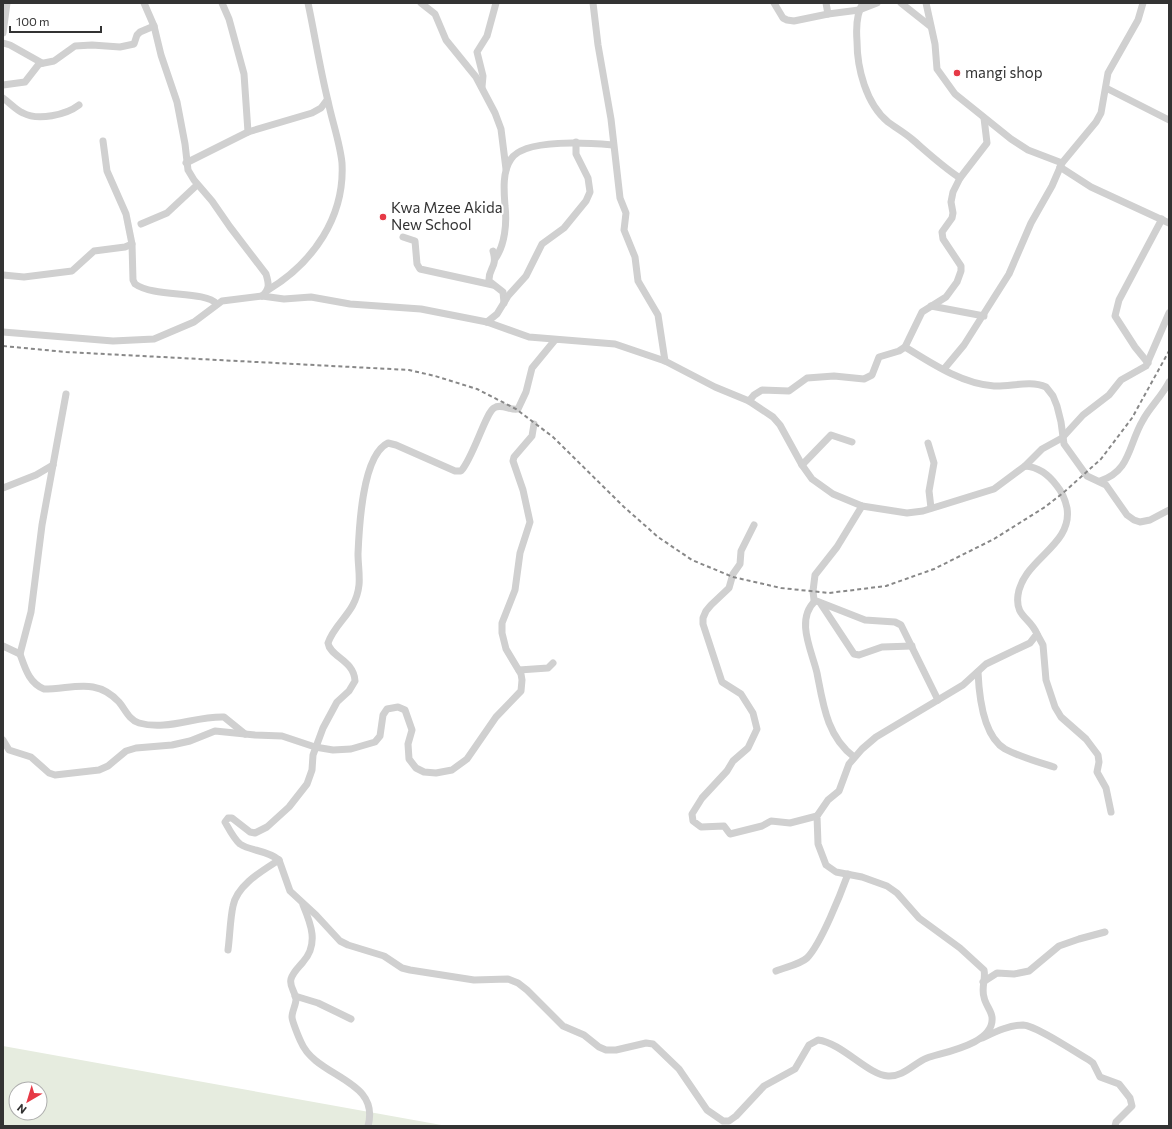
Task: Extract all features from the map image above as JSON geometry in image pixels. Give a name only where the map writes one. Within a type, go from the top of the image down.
[{"type":"street","points":[[3,33],[8,3]]},
{"type":"street","points":[[144,3],[154,26],[161,55],[177,102],[188,170],[197,184],[212,201],[266,274],[269,284],[268,290]]},
{"type":"street","points":[[222,3],[229,19],[244,74],[248,132]]},
{"type":"street","points":[[262,296],[297,268],[310,254],[329,228],[334,218],[340,195],[342,161],[327,100],[308,3]]},
{"type":"street","points":[[421,3],[435,14],[446,40],[471,69],[482,87],[499,122],[506,170]]},
{"type":"street","points":[[482,87],[483,76],[477,52],[487,36],[496,3]]},
{"type":"street","points":[[593,3],[598,45],[611,119],[620,198],[626,213],[625,235],[634,257],[638,281],[658,315],[665,361]]},
{"type":"street","points":[[774,3],[783,18],[794,21],[828,14],[859,10],[874,3]]},
{"type":"street","points":[[826,3],[828,14]]},
{"type":"street","points":[[864,3],[859,10],[857,57],[861,77],[870,98],[888,122],[904,132],[960,178]]},
{"type":"street","points":[[901,3],[930,26]]},
{"type":"street","points":[[926,3],[935,44],[937,69],[940,76],[955,94],[984,118],[1028,150],[1061,165],[1075,178],[1098,190],[1169,223]]},
{"type":"street","points":[[944,369],[964,345],[984,316],[1009,274],[1031,222],[1052,186],[1061,165],[1096,122],[1101,113],[1108,73],[1138,20],[1144,3]]},
{"type":"street","points":[[3,85],[25,82],[42,63],[54,61],[75,46],[92,45],[120,47],[134,44],[137,35],[140,32],[154,26]]},
{"type":"street","points":[[3,44],[10,45],[42,63]]},
{"type":"street","points":[[1106,88],[1169,120]]},
{"type":"street","points":[[3,98],[24,114],[31,116],[62,115],[79,105]]},
{"type":"street","points":[[186,163],[248,132],[312,113],[321,108],[327,100]]},
{"type":"street","points":[[749,401],[754,395],[762,390],[789,390],[807,378],[834,376],[864,379],[872,375],[879,357],[900,351],[905,347],[922,312],[941,301],[949,293],[961,271],[960,263],[942,236],[945,228],[952,218],[951,198],[960,178],[986,143],[984,118]]},
{"type":"street","points":[[103,141],[107,171],[126,214],[132,244],[133,280],[135,284],[139,287],[153,291],[209,298],[217,304]]},
{"type":"street","points":[[504,303],[503,292],[489,281],[489,277],[495,259],[500,250],[506,222],[504,184],[506,170],[510,159],[516,152],[541,145],[576,142],[613,144]]},
{"type":"street","points":[[487,322],[497,314],[526,276],[542,244],[564,228],[589,196],[588,178],[576,154],[576,142]]},
{"type":"street","points":[[141,224],[167,213],[197,184]]},
{"type":"street","points":[[1148,363],[1135,347],[1116,316],[1119,300],[1162,219]]},
{"type":"street","points":[[403,238],[415,241],[417,264],[420,269],[494,285]]},
{"type":"street","points":[[3,275],[24,277],[72,271],[94,251],[125,247],[132,244]]},
{"type":"street","points":[[493,251],[495,259]]},
{"type":"street","points":[[3,332],[113,341],[154,339],[164,337],[194,322],[217,304],[228,299],[262,296],[284,299],[311,297],[350,304],[421,310],[487,322],[529,337],[615,344],[665,361],[749,401],[773,417],[780,425],[802,465],[812,479],[843,500],[862,506],[907,513],[924,511],[994,489],[1014,472],[1025,466],[1042,449],[1062,438],[1082,415],[1109,395],[1121,380],[1143,369],[1148,363],[1169,313]]},
{"type":"street","points":[[931,306],[984,316]]},
{"type":"street","points":[[555,340],[532,368],[526,392],[518,409],[498,406],[491,410],[479,439],[461,471],[455,471],[388,443],[381,448],[373,462],[365,485],[358,554],[359,585],[351,609],[328,643],[330,649],[345,660],[355,677],[355,681],[349,692],[338,702],[323,728],[315,747],[312,770],[307,784],[289,807],[267,828],[253,833],[232,818],[228,818],[225,822],[240,844],[266,853],[279,860],[287,887],[340,941],[353,947],[384,956],[402,968],[474,980],[508,979],[518,983],[528,990],[563,1026],[584,1035],[599,1047],[606,1050],[616,1050],[646,1042],[653,1044],[680,1069],[707,1110],[723,1121],[729,1121],[736,1116],[764,1086],[794,1069],[809,1045],[818,1040],[834,1045],[862,1063],[888,1076],[899,1074],[925,1059],[949,1053],[1002,1028],[1024,1025],[1042,1032],[1088,1060],[1093,1064],[1100,1077],[1119,1084],[1130,1098],[1132,1106],[1116,1122],[1115,1126]]},
{"type":"street","points":[[905,347],[959,377],[992,386],[1026,384],[1046,387],[1053,396],[1057,406],[1061,422],[1062,438],[1079,468],[1087,476],[1100,482],[1111,490],[1123,509],[1134,520],[1140,522],[1150,520],[1169,510]]},
{"type":"street","points":[[1100,482],[1111,477],[1127,459],[1142,422],[1169,382]]},
{"type":"street","points":[[20,654],[31,612],[42,525],[66,394]]},
{"type":"street","points":[[3,740],[9,750],[31,758],[50,773],[55,775],[99,770],[108,766],[126,751],[136,748],[190,741],[215,731],[282,736],[315,747],[345,750],[367,746],[375,742],[380,736],[382,715],[387,709],[398,707],[405,710],[412,730],[408,744],[409,759],[416,768],[424,772],[436,773],[452,770],[467,759],[496,718],[518,696],[522,687],[522,680],[519,670],[504,645],[502,624],[515,590],[520,553],[530,522],[523,490],[513,461],[514,457],[532,436],[534,424]]},
{"type":"street","points":[[802,465],[831,435],[852,442]]},
{"type":"street","points":[[928,443],[934,463],[929,491],[931,508]]},
{"type":"street","points":[[3,488],[36,475],[53,465]]},
{"type":"street","points":[[1025,466],[1034,466],[1042,471],[1052,479],[1063,493],[1068,522],[1059,539],[1034,563],[1027,574],[1019,593],[1018,603],[1020,614],[1034,627],[1042,645],[1046,680],[1054,707],[1061,717],[1086,739],[1098,755],[1098,772],[1106,788],[1111,812]]},
{"type":"street","points":[[862,506],[837,547],[815,575],[813,592],[818,602],[854,654],[859,655],[882,647],[912,646]]},
{"type":"street","points":[[754,525],[740,551],[740,564],[733,574],[729,588],[706,611],[703,624],[721,679],[724,684],[743,697],[753,713],[756,733],[748,748],[733,761],[727,771],[699,802],[692,817],[693,821],[701,827],[724,826],[728,833],[732,834],[740,830],[762,826],[770,822],[790,823],[817,816]]},
{"type":"street","points":[[818,602],[865,620],[895,622],[901,626],[938,700]]},
{"type":"street","points":[[818,602],[808,608],[805,629],[817,674],[819,691],[835,736],[842,747],[854,757]]},
{"type":"street","points":[[979,1039],[987,1032],[992,1017],[984,998],[983,982],[985,974],[981,967],[960,948],[919,918],[897,893],[887,886],[874,880],[836,872],[830,868],[823,858],[818,844],[817,816],[828,800],[839,791],[845,772],[854,757],[876,737],[963,685],[994,659],[1030,643],[1037,634]]},
{"type":"street","points":[[3,646],[20,654],[28,674],[39,687],[44,689],[85,685],[96,687],[118,701],[130,717],[137,723],[155,726],[203,718],[224,717],[245,734]]},
{"type":"street","points":[[519,670],[548,668],[553,663]]},
{"type":"street","points":[[978,672],[982,710],[985,720],[998,744],[1029,759],[1054,767]]},
{"type":"street","points":[[228,950],[233,904],[238,894],[260,872],[279,860]]},
{"type":"street","points":[[776,971],[801,962],[811,953],[832,913],[848,874]]},
{"type":"street","points":[[302,903],[310,925],[313,943],[306,959],[291,977],[290,985],[296,1001],[292,1018],[302,1044],[325,1069],[358,1088],[366,1099],[370,1110],[368,1126]]},
{"type":"street","points":[[983,982],[997,973],[1014,974],[1029,971],[1058,946],[1105,932]]},
{"type":"street","points":[[295,996],[318,1003],[351,1019]]},
{"type":"shaded area","points":[[3,1046],[447,1126],[3,1126]]},
{"type":"railway","points":[[3,346],[66,352],[409,370],[435,376],[477,389],[516,409],[553,437],[624,507],[658,537],[692,560],[733,577],[781,588],[829,593],[886,586],[934,569],[994,539],[1045,507],[1101,459],[1132,418],[1169,351]]},
{"type":"place","name":"mangi shop","points":[[957,73]]},
{"type":"place","name":"Kwa Mzee Akida New School","points":[[383,217]]}]
